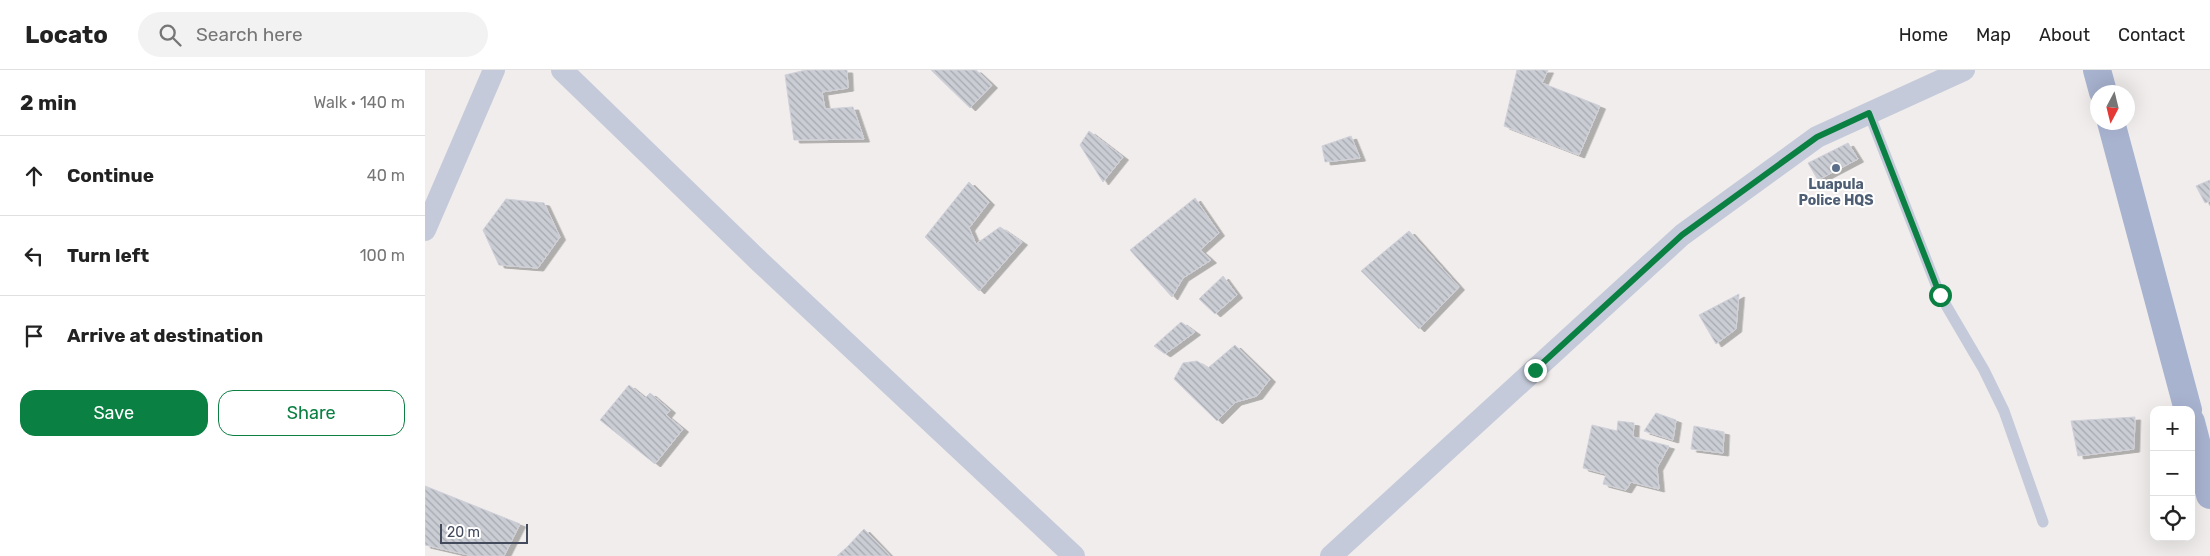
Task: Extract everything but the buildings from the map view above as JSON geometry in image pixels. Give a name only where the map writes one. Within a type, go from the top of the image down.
[{"type":"main road","points":[[2097,70],[2101,85]]},
{"type":"main road","points":[[2113,130],[2187,406]]},
{"type":"main road","points":[[2195,437],[2210,495]]},
{"type":"street","points":[[425,230],[494,70]]},
{"type":"street","points":[[562,70],[761,262],[1074,556]]},
{"type":"street","points":[[1331,556],[1682,235],[1817,137],[1964,70]]},
{"type":"lane","points":[[1869,113],[1940,295],[1984,370],[2004,411],[2043,522]]},
{"type":"place","name":"Luapula Police HQS","points":[[1836,168]]},
{"type":"route","points":[[1535,370],[1682,235],[1817,137],[1869,113],[1940,295]]}]
